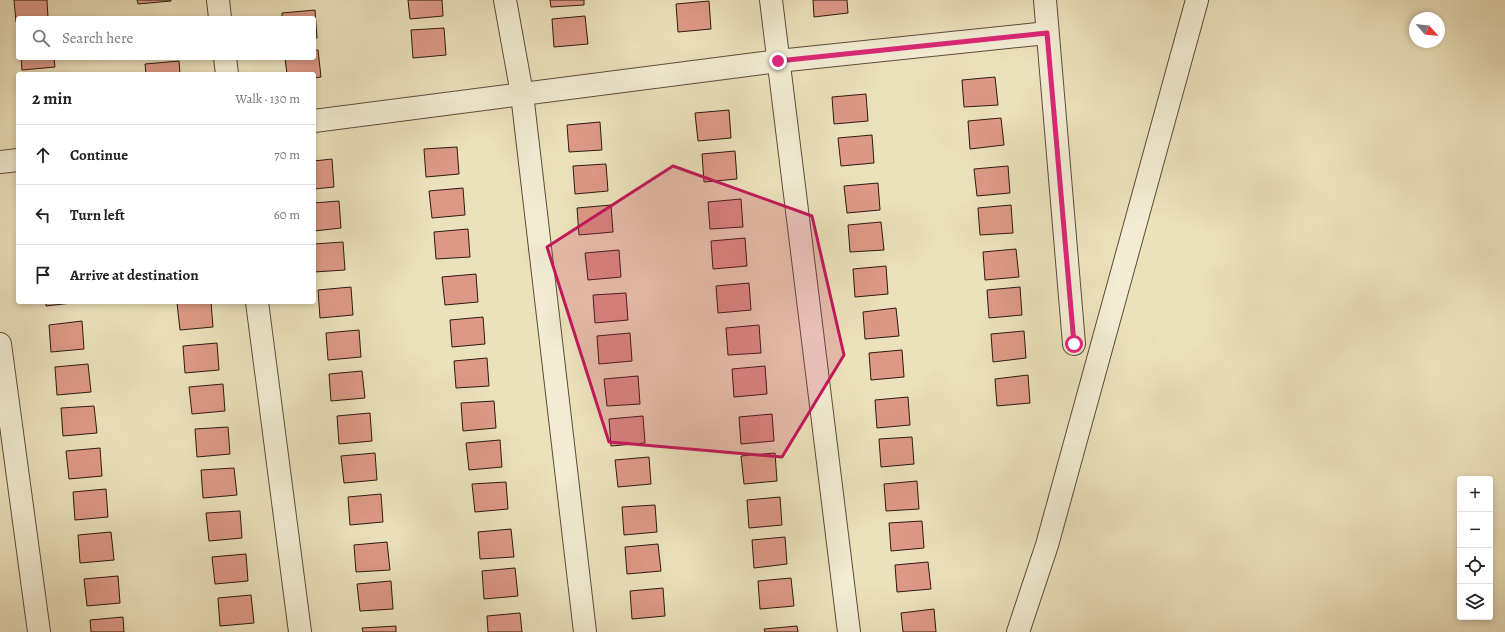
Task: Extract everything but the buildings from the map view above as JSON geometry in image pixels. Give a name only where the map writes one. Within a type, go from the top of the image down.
[{"type":"street","points":[[218,0],[220,16]]},
{"type":"street","points":[[505,0],[522,94],[585,632]]},
{"type":"street","points":[[771,0],[848,632]]},
{"type":"street","points":[[1045,0],[1074,344]]},
{"type":"street","points":[[1018,632],[1047,546],[1197,0]]},
{"type":"street","points":[[316,121],[778,61],[1047,33]]},
{"type":"street","points":[[225,60],[227,72]]},
{"type":"street","points":[[0,162],[16,160]]},
{"type":"street","points":[[257,304],[300,632]]},
{"type":"street","points":[[0,344],[39,632]]},
{"type":"highlighted area","points":[[673,166],[812,216],[844,355],[782,457],[609,442],[547,247]]},
{"type":"route","points":[[778,61],[1047,33],[1074,344]]}]
